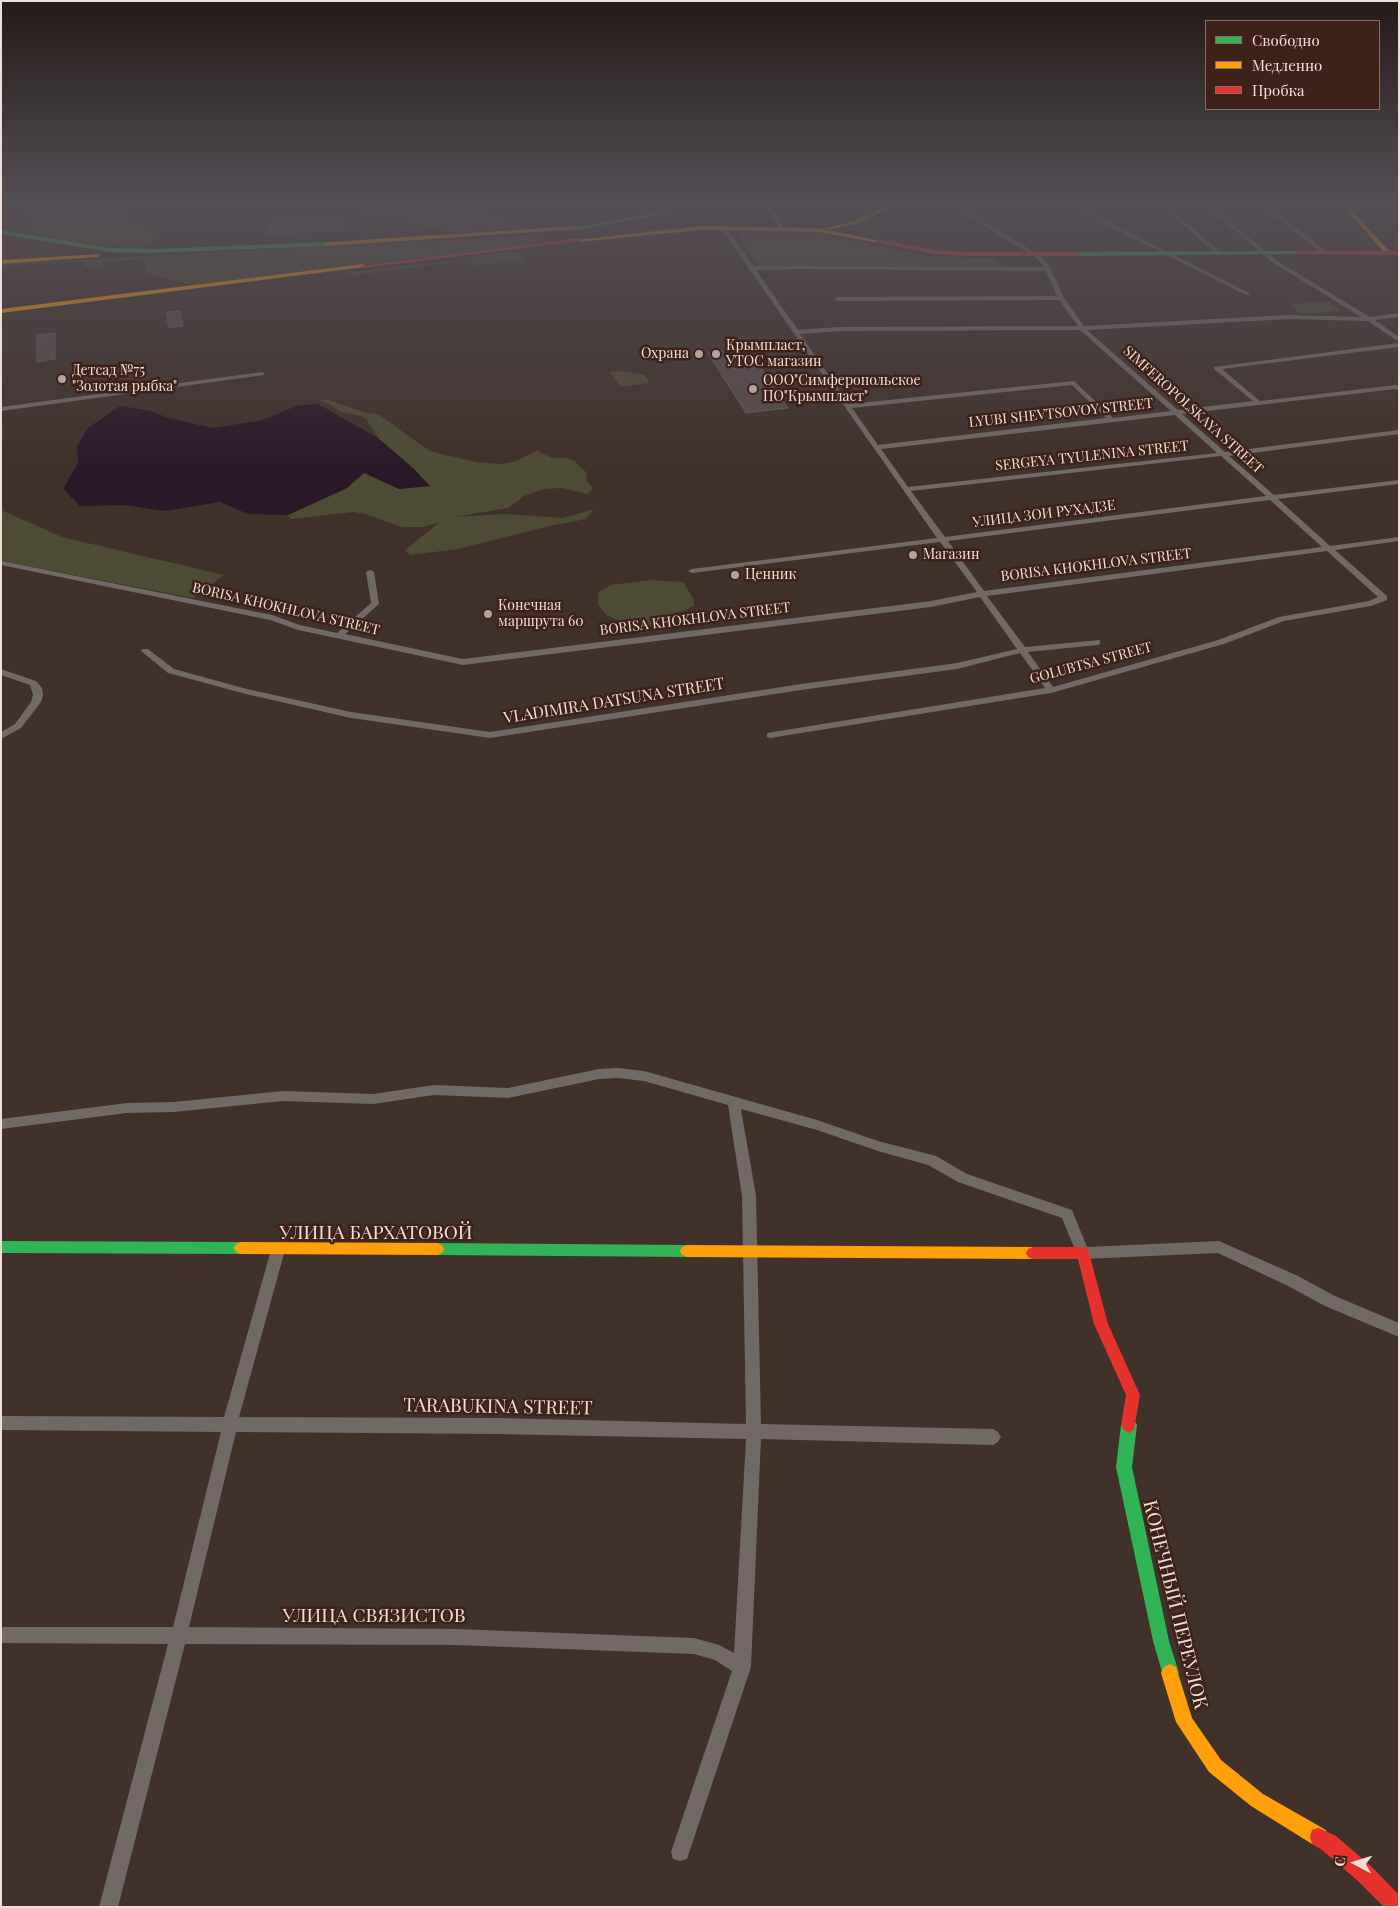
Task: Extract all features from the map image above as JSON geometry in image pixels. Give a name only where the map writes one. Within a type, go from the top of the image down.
[{"type":"main road","points":[[1,311],[162,291]]},
{"type":"main road","name":"УЛИЦА БАРХАТОВОЙ","points":[[1,1247],[1083,1253]]},
{"type":"main road","name":"КОНЕЧНЫЙ ПЕРЕУЛОК","points":[[1083,1253],[1100,1324],[1133,1395],[1124,1467],[1161,1641],[1185,1722],[1215,1766],[1257,1800],[1329,1843],[1365,1874],[1397,1907]]},
{"type":"street","points":[[767,291],[942,540],[1051,690]]},
{"type":"street","name":"SIMFEROPOLSKAYA STREET","points":[[1059,291],[1082,328],[1384,598]]},
{"type":"street","points":[[1242,291],[1248,294]]},
{"type":"street","points":[[1324,291],[1399,340]]},
{"type":"street","points":[[837,299],[1062,298]]},
{"type":"street","points":[[796,332],[840,329],[1082,328],[1289,317],[1369,319],[1399,315]]},
{"type":"street","points":[[1259,403],[1216,368],[1399,345]]},
{"type":"street","points":[[1,409],[262,374]]},
{"type":"street","points":[[847,406],[1074,383],[1111,420]]},
{"type":"street","name":"LYUBI SHEVTSOVOY STREET","points":[[876,447],[1396,387],[1399,389]]},
{"type":"street","name":"SERGEYA TYULENINA STREET","points":[[906,489],[1224,454],[1399,432]]},
{"type":"street","name":"УЛИЦА ЗОИ РУХАДЗЕ","points":[[692,571],[1399,482]]},
{"type":"street","name":"BORISA KHOKHLOVA STREET","points":[[1,563],[272,618],[298,627],[463,662],[932,604],[981,594],[1399,540]]},
{"type":"street","points":[[338,636],[375,604],[370,572]]},
{"type":"street","name":"GOLUBTSA STREET","points":[[770,735],[1051,690],[1221,642],[1282,620],[1372,603],[1384,598]]},
{"type":"street","name":"VLADIMIRA DATSUNA STREET","points":[[145,652],[171,671],[246,691],[351,715],[490,735],[791,689],[957,666],[1022,650],[1097,642]]},
{"type":"street","points":[[1,672],[33,683],[37,688],[38,695],[36,702],[18,726],[1,736]]},
{"type":"street","points":[[1,1124],[127,1108],[174,1107],[283,1096],[373,1098],[434,1090],[508,1093],[599,1074],[618,1073],[644,1076],[817,1125],[878,1146],[931,1160],[963,1178],[1068,1214],[1083,1253],[1219,1247],[1293,1281],[1330,1301],[1399,1330]]},
{"type":"street","points":[[680,1852],[742,1667],[754,1431],[749,1196],[734,1102]]},
{"type":"street","points":[[108,1907],[179,1636],[230,1424],[278,1250]]},
{"type":"street","name":"TARABUKINA STREET","points":[[1,1423],[486,1426],[994,1437]]},
{"type":"street","name":"УЛИЦА СВЯЗИСТОВ","points":[[1,1635],[456,1637],[694,1646],[719,1653],[742,1667]]},
{"type":"shaded area","points":[[1330,302],[1341,311],[1300,314],[1289,304]]},
{"type":"shaded area","points":[[621,371],[645,375],[649,383],[621,387],[609,372]]},
{"type":"shaded area","points":[[314,399],[329,400],[366,413],[378,414],[428,450],[440,454],[477,462],[501,464],[516,461],[537,450],[552,458],[566,458],[574,461],[586,472],[587,481],[593,488],[587,494],[562,488],[544,489],[524,496],[508,508],[454,517],[505,514],[563,518],[594,509],[586,519],[458,549],[410,555],[405,550],[440,522],[424,527],[402,527],[365,514],[353,512],[291,519],[288,515],[347,488],[364,472],[399,489],[429,486],[414,469],[378,438],[366,419],[342,412],[325,402]]},
{"type":"shaded area","points":[[318,404],[378,438],[414,469],[430,486],[399,489],[364,473],[347,488],[288,515],[248,514],[220,502],[165,511],[123,505],[80,506],[63,489],[78,463],[77,446],[88,428],[120,406],[151,411],[168,418],[213,428],[263,420],[296,406]]},
{"type":"shaded area","points":[[1,510],[62,537],[224,575],[193,598],[1,561]]},
{"type":"shaded area","points":[[652,580],[683,582],[694,600],[694,606],[684,611],[672,613],[674,619],[667,628],[642,633],[630,632],[615,619],[606,615],[598,604],[598,592],[611,585]]},
{"type":"building","points":[[180,311],[183,326],[169,328],[166,312]]},
{"type":"building","points":[[55,333],[55,359],[37,362],[37,335]]},
{"type":"building","name":"ООО\"Симферопольское ПО\"Крымпласт\"","points":[[723,351],[732,369],[759,366],[788,408],[746,413],[708,353]]},
{"type":"traffic: fast","points":[[1,1247],[241,1248]]},
{"type":"traffic: fast","points":[[437,1249],[687,1251]]},
{"type":"traffic: fast","points":[[1129,1425],[1124,1467],[1161,1641],[1170,1673]]},
{"type":"traffic: slow","points":[[1,311],[162,291]]},
{"type":"traffic: slow","points":[[241,1248],[437,1249]]},
{"type":"traffic: slow","points":[[687,1251],[1033,1253]]},
{"type":"traffic: slow","points":[[1170,1673],[1185,1722],[1215,1766],[1257,1800],[1319,1837]]},
{"type":"traffic: jam","points":[[1033,1253],[1083,1253],[1101,1324],[1133,1395],[1129,1425]]},
{"type":"traffic: jam","points":[[1319,1837],[1329,1843],[1365,1874],[1397,1907]]},
{"type":"place","name":"Охрана","points":[[699,354]]},
{"type":"place","name":"Крымпласт, УТОС магазин","points":[[716,354]]},
{"type":"place","name":"Детсад №75 \"Золотая рыбка\"","points":[[62,379]]},
{"type":"place","name":"ООО\"Симферопольское ПО\"Крымпласт\"","points":[[753,389]]},
{"type":"place","name":"Магазин","points":[[913,555]]},
{"type":"place","name":"Ценник","points":[[735,575]]},
{"type":"place","name":"Конечная маршрута 60","points":[[488,614]]}]
